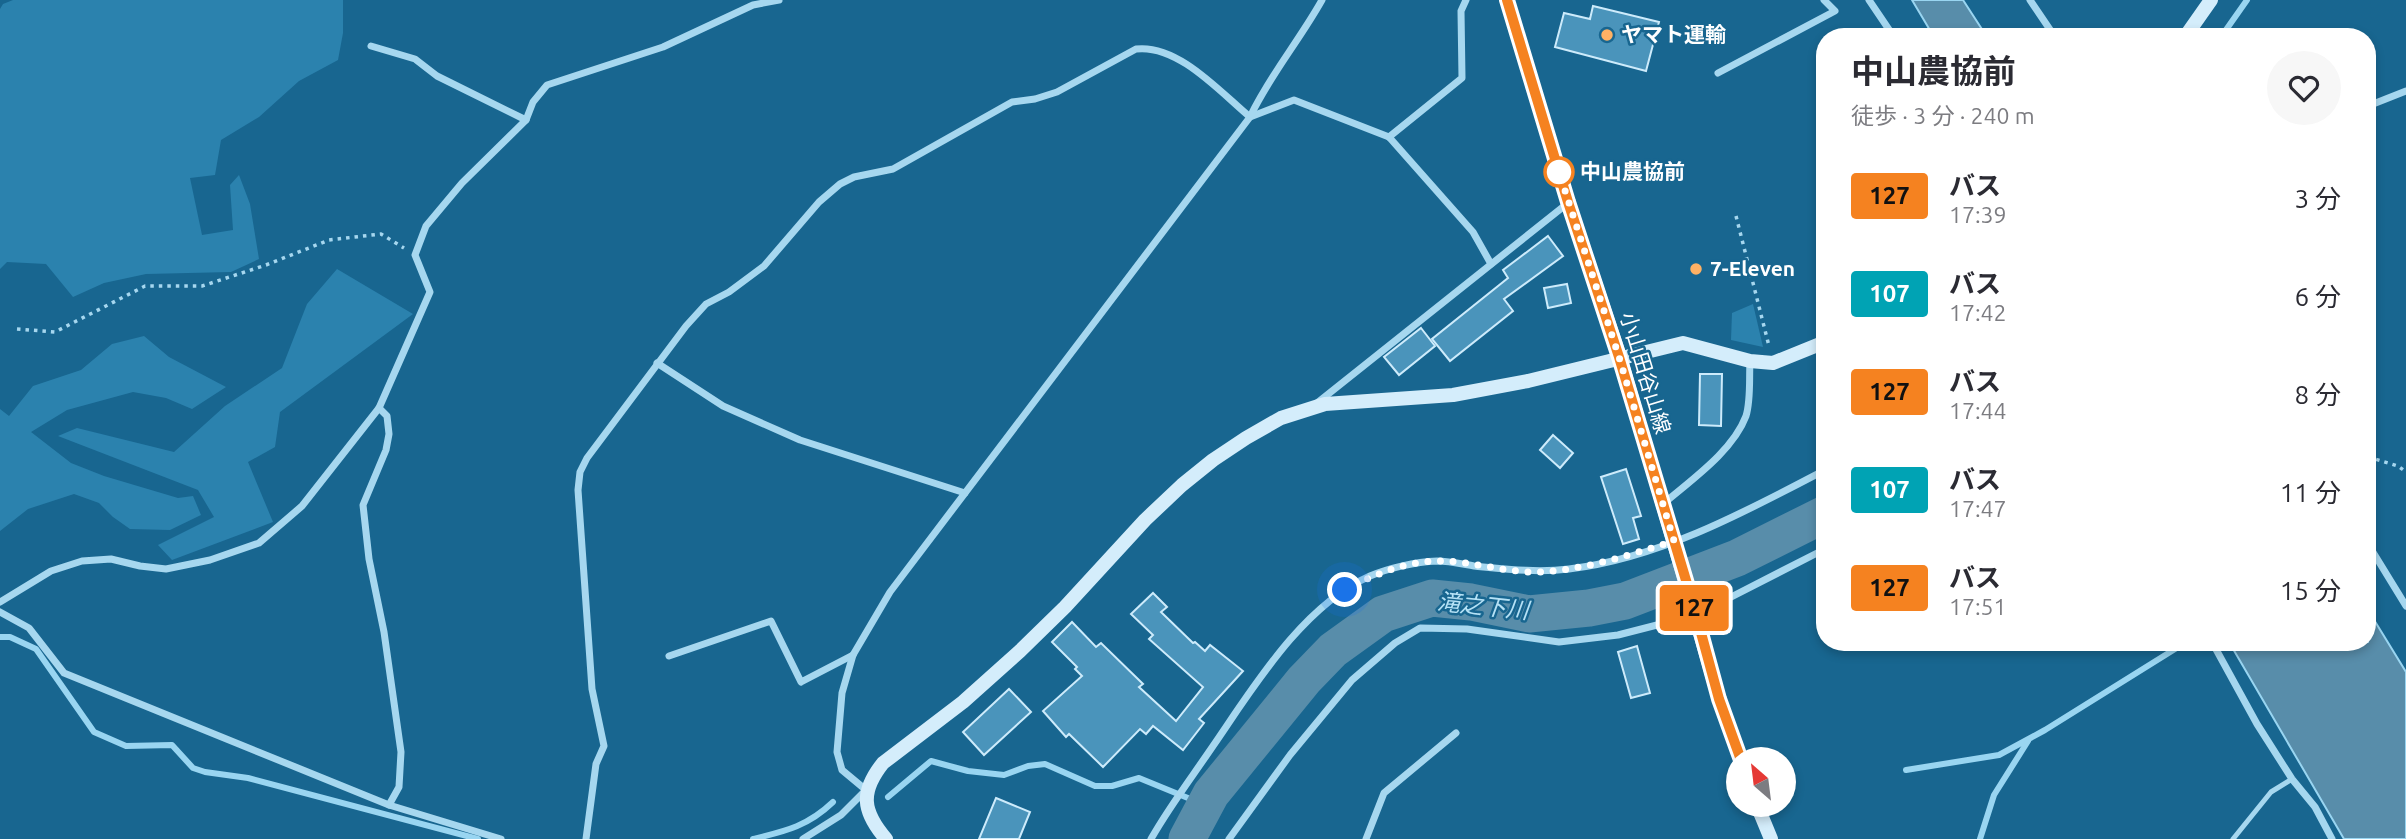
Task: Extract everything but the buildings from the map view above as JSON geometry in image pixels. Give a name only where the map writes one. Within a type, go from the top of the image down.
[{"type":"street","points":[[0,602],[51,571],[82,561],[111,559],[166,569],[210,560],[259,543],[302,506],[379,408],[430,292],[415,255],[426,226],[462,183],[526,120],[533,102],[547,85],[663,47],[753,5],[779,0]]},
{"type":"street","points":[[866,790],[842,770],[837,752],[842,693],[853,655],[890,592],[1250,117],[1265,86],[1308,26],[1322,0]]},
{"type":"street","points":[[1389,137],[1461,78],[1461,11],[1466,0]]},
{"type":"street","name":"小山田谷山線","points":[[1507,0],[1568,202],[1619,357],[1719,699],[1736,747]]},
{"type":"street","points":[[1718,74],[1835,11],[1824,0]]},
{"type":"street","points":[[1869,0],[1888,28]]},
{"type":"street","points":[[2030,0],[2048,28]]},
{"type":"street","points":[[2191,28],[2211,0]]},
{"type":"street","points":[[371,46],[415,59],[437,76],[526,120]]},
{"type":"street","points":[[586,839],[596,764],[604,746],[592,690],[578,490],[580,472],[587,458],[657,363],[706,304],[729,292],[764,266],[819,202],[840,184],[854,177],[893,169],[1012,102],[1057,92],[1136,49],[1150,47],[1186,63],[1250,117]]},
{"type":"street","points":[[2376,103],[2406,91]]},
{"type":"street","points":[[1250,117],[1294,100],[1389,137],[1473,232],[1491,264]]},
{"type":"street","points":[[1314,406],[1568,202]]},
{"type":"street","points":[[803,839],[841,815],[866,790],[883,763],[963,702],[1020,651],[1182,485],[1213,460],[1282,418],[1314,406],[1453,395],[1528,381],[1683,343],[1750,361],[1773,363],[1816,346]]},
{"type":"street","points":[[1663,503],[1714,461],[1740,429],[1747,414],[1750,361]]},
{"type":"street","points":[[657,363],[723,406],[800,440],[965,493]]},
{"type":"street","points":[[379,408],[387,416],[389,434],[386,450],[363,505],[369,559],[384,632],[401,751],[399,787],[389,805]]},
{"type":"street","points":[[1151,839],[1271,662],[1317,612],[1345,590],[1370,576],[1391,569],[1437,561],[1536,572],[1607,562],[1676,546],[1816,474]]},
{"type":"street","points":[[1229,839],[1290,755],[1352,680],[1395,643],[1420,628],[1467,629],[1559,642],[1618,635],[1695,611],[1816,554]]},
{"type":"street","points":[[2376,557],[2406,606]]},
{"type":"street","points":[[0,612],[29,628],[64,673],[389,805],[500,839]]},
{"type":"street","points":[[669,656],[771,621],[802,682],[853,655]]},
{"type":"street","points":[[2217,651],[2257,724],[2292,779],[2315,807],[2332,839]]},
{"type":"street","points":[[1366,839],[1384,793],[1456,733]]},
{"type":"street","points":[[866,790],[866,804],[886,839]]},
{"type":"street","points":[[1762,817],[1771,839]]},
{"type":"lane","points":[[2234,839],[2272,792],[2292,779]]},
{"type":"path","points":[[1736,216],[1773,363]]},
{"type":"path","points":[[17,328],[55,332],[145,286],[202,286],[329,240],[381,234],[415,255]]},
{"type":"path","points":[[2376,459],[2398,466],[2406,472]]},
{"type":"shaded area","points":[[13,0],[343,0],[343,33],[338,60],[299,81],[259,117],[221,140],[215,175],[190,178],[202,235],[233,230],[230,185],[239,175],[250,204],[259,259],[231,272],[146,274],[104,283],[73,297],[46,264],[7,262],[0,269],[0,9],[3,4]]},
{"type":"shaded area","points":[[1912,0],[1963,0],[1981,28],[1929,28]]},
{"type":"shaded area","points":[[337,269],[413,314],[280,412],[275,447],[248,462],[273,522],[172,560],[158,545],[214,517],[198,490],[58,436],[77,428],[174,452],[225,406],[282,368],[307,304]]},
{"type":"shaded area","points":[[1753,304],[1763,347],[1731,340],[1732,313]]},
{"type":"shaded area","points":[[144,336],[169,357],[226,387],[192,409],[166,398],[133,392],[67,410],[31,432],[71,463],[178,498],[193,496],[201,515],[170,530],[130,529],[99,503],[74,494],[28,509],[0,531],[0,409],[9,416],[33,386],[81,370],[112,344]]},
{"type":"shaded area","points":[[2376,623],[2406,672],[2406,839],[2344,839],[2234,651],[2376,651]]},
{"type":"waterway","points":[[2227,28],[2247,0]]},
{"type":"waterway","name":"滝之下川","points":[[1187,839],[1211,794],[1304,680],[1333,650],[1383,614],[1432,598],[1471,602],[1529,614],[1589,608],[1625,601],[1737,558],[1816,518]]},
{"type":"waterway","points":[[0,637],[10,637],[36,649],[94,732],[126,746],[172,745],[193,768],[205,772],[248,778],[478,839]]},
{"type":"waterway","points":[[1906,770],[1999,755],[2045,730],[2172,651]]},
{"type":"waterway","points":[[1980,839],[1994,795],[2028,741]]},
{"type":"waterway","points":[[888,797],[931,761],[968,771],[1004,775],[1028,766],[1045,764],[1095,786],[1112,786],[1139,778],[1205,805]]},
{"type":"waterway","points":[[753,839],[796,826],[815,817],[833,802]]},
{"type":"bus line","name":"127","points":[[1507,0],[1568,202],[1619,357],[1719,699],[1736,747]]},
{"type":"place","name":"ヤマト運輸","points":[[1607,35]]},
{"type":"place","name":"中山農協前","points":[[1559,172]]},
{"type":"place","name":"7-Eleven","points":[[1696,269]]},
{"type":"route","points":[[1345,590],[1370,576],[1391,569],[1437,561],[1536,572],[1607,562],[1674,541],[1619,357],[1559,172]]}]
